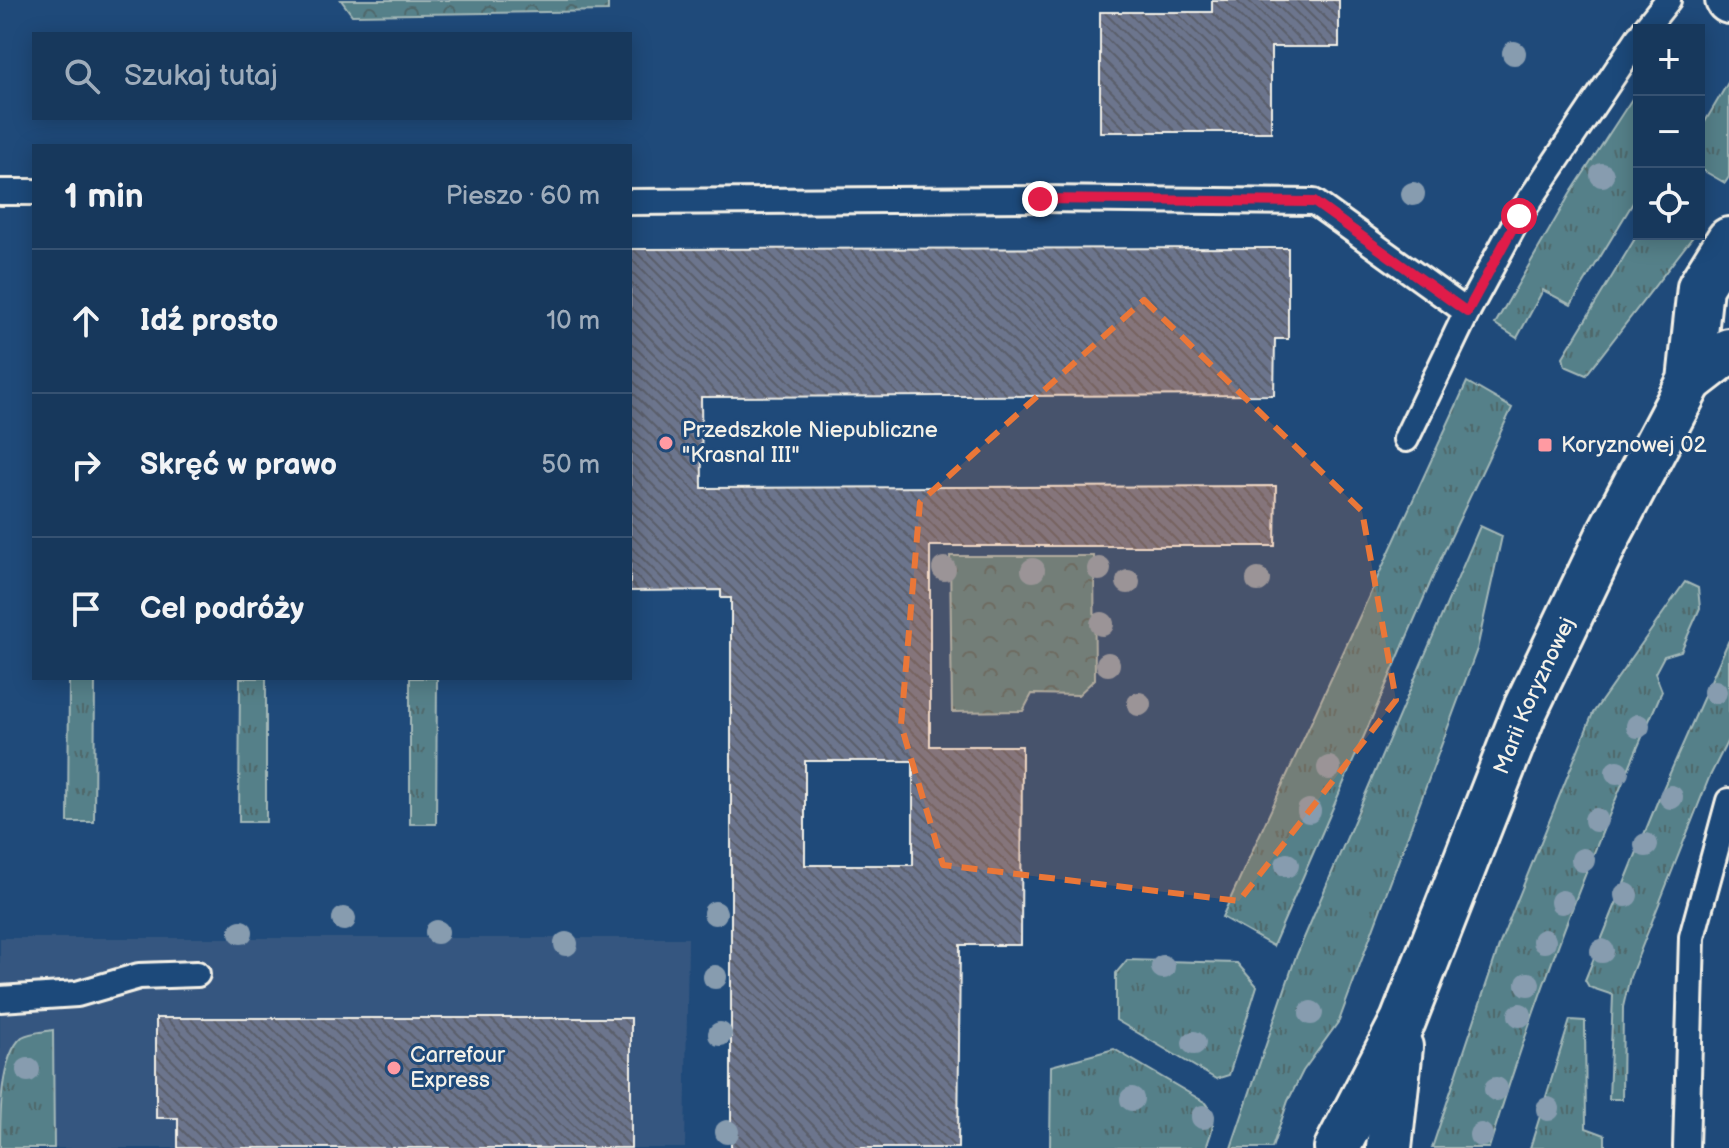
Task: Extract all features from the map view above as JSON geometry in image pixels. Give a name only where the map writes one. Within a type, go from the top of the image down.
[{"type":"street","name":"Marii Koryznowej","points":[[1337,1148],[1403,1021],[1525,710],[1609,534],[1690,381],[1700,287],[1729,240]]},
{"type":"street","name":"Marii Koryznowej","points":[[1690,381],[1729,351]]},
{"type":"street","name":"Marii Koryznowej","points":[[1389,1148],[1403,1021]]},
{"type":"lane","points":[[1649,24],[1668,0]]},
{"type":"lane","points":[[1406,439],[1467,312],[1519,216],[1633,46]]},
{"type":"lane","points":[[0,192],[32,192]]},
{"type":"lane","points":[[632,202],[1040,199],[1314,202],[1467,312]]},
{"type":"lane","points":[[1686,1148],[1692,937],[1729,801]]},
{"type":"lane","points":[[0,999],[77,994],[139,976],[197,974]]},
{"type":"highlighted area","points":[[1144,300],[1362,511],[1396,700],[1239,901],[943,865],[901,725],[920,502]]},
{"type":"shaded area","points":[[0,938],[688,938],[685,1148],[0,1148]]},
{"type":"green space","points":[[341,0],[608,0],[608,11],[352,15]]},
{"type":"green space","points":[[1729,81],[1729,177],[1725,183],[1705,171],[1705,122]]},
{"type":"green space","points":[[1633,97],[1633,203],[1571,305],[1543,290],[1517,338],[1495,324],[1570,194]]},
{"type":"green space","points":[[1634,240],[1690,240],[1586,375],[1565,366],[1563,357]]},
{"type":"green space","points":[[1467,382],[1512,408],[1442,556],[1273,946],[1222,917]]},
{"type":"green space","points":[[1480,526],[1502,536],[1477,649],[1339,1021],[1303,1071],[1288,1101],[1272,1148],[1231,1148],[1295,959]]},
{"type":"green space","points":[[950,556],[1094,556],[1095,679],[1078,695],[1032,694],[1023,711],[952,712]]},
{"type":"green space","points":[[1685,582],[1698,588],[1700,608],[1681,651],[1664,656],[1655,673],[1662,691],[1569,917],[1489,1148],[1432,1148],[1500,943],[1593,713]]},
{"type":"green space","points":[[1729,640],[1729,738],[1709,778],[1630,977],[1623,1007],[1622,1099],[1609,1099],[1613,995],[1589,987],[1585,980],[1658,800]]},
{"type":"green space","points":[[69,680],[95,680],[94,822],[68,822]]},
{"type":"green space","points":[[240,680],[266,680],[266,822],[239,822]]},
{"type":"green space","points":[[410,680],[437,680],[436,824],[410,824]]},
{"type":"green space","points":[[1127,960],[1237,963],[1257,986],[1229,1075],[1216,1079],[1116,1020],[1116,973]]},
{"type":"green space","points":[[1570,1020],[1585,1021],[1586,1128],[1605,1135],[1605,1148],[1530,1148]]},
{"type":"green space","points":[[53,1030],[54,1148],[0,1148],[3,1087],[9,1058],[22,1037]]},
{"type":"green space","points":[[1114,1049],[1206,1103],[1213,1119],[1206,1148],[1050,1148],[1051,1066]]},
{"type":"building","points":[[1212,0],[1339,0],[1339,47],[1271,47],[1271,132],[1100,132],[1100,12],[1212,12]]},
{"type":"building","points":[[1288,248],[1288,339],[1275,339],[1274,395],[701,397],[702,488],[1276,486],[1275,546],[930,546],[930,746],[1022,746],[1021,945],[960,945],[958,1148],[731,1148],[731,598],[721,598],[721,590],[632,591],[632,249]],"holes":[[[805,761],[913,761],[913,865],[805,865]]]},
{"type":"building","name":"Carrefour Express","points":[[156,1018],[631,1018],[631,1148],[178,1148],[178,1118],[156,1118]]},
{"type":"place","name":"Przedszkole Niepubliczne \"Krasnal III\"","points":[[666,443]]},
{"type":"place","name":"Koryznowej 02","points":[[1545,445]]},
{"type":"place","name":"Carrefour Express","points":[[394,1068]]},
{"type":"route","points":[[1040,199],[1314,202],[1467,312],[1519,216]]}]
